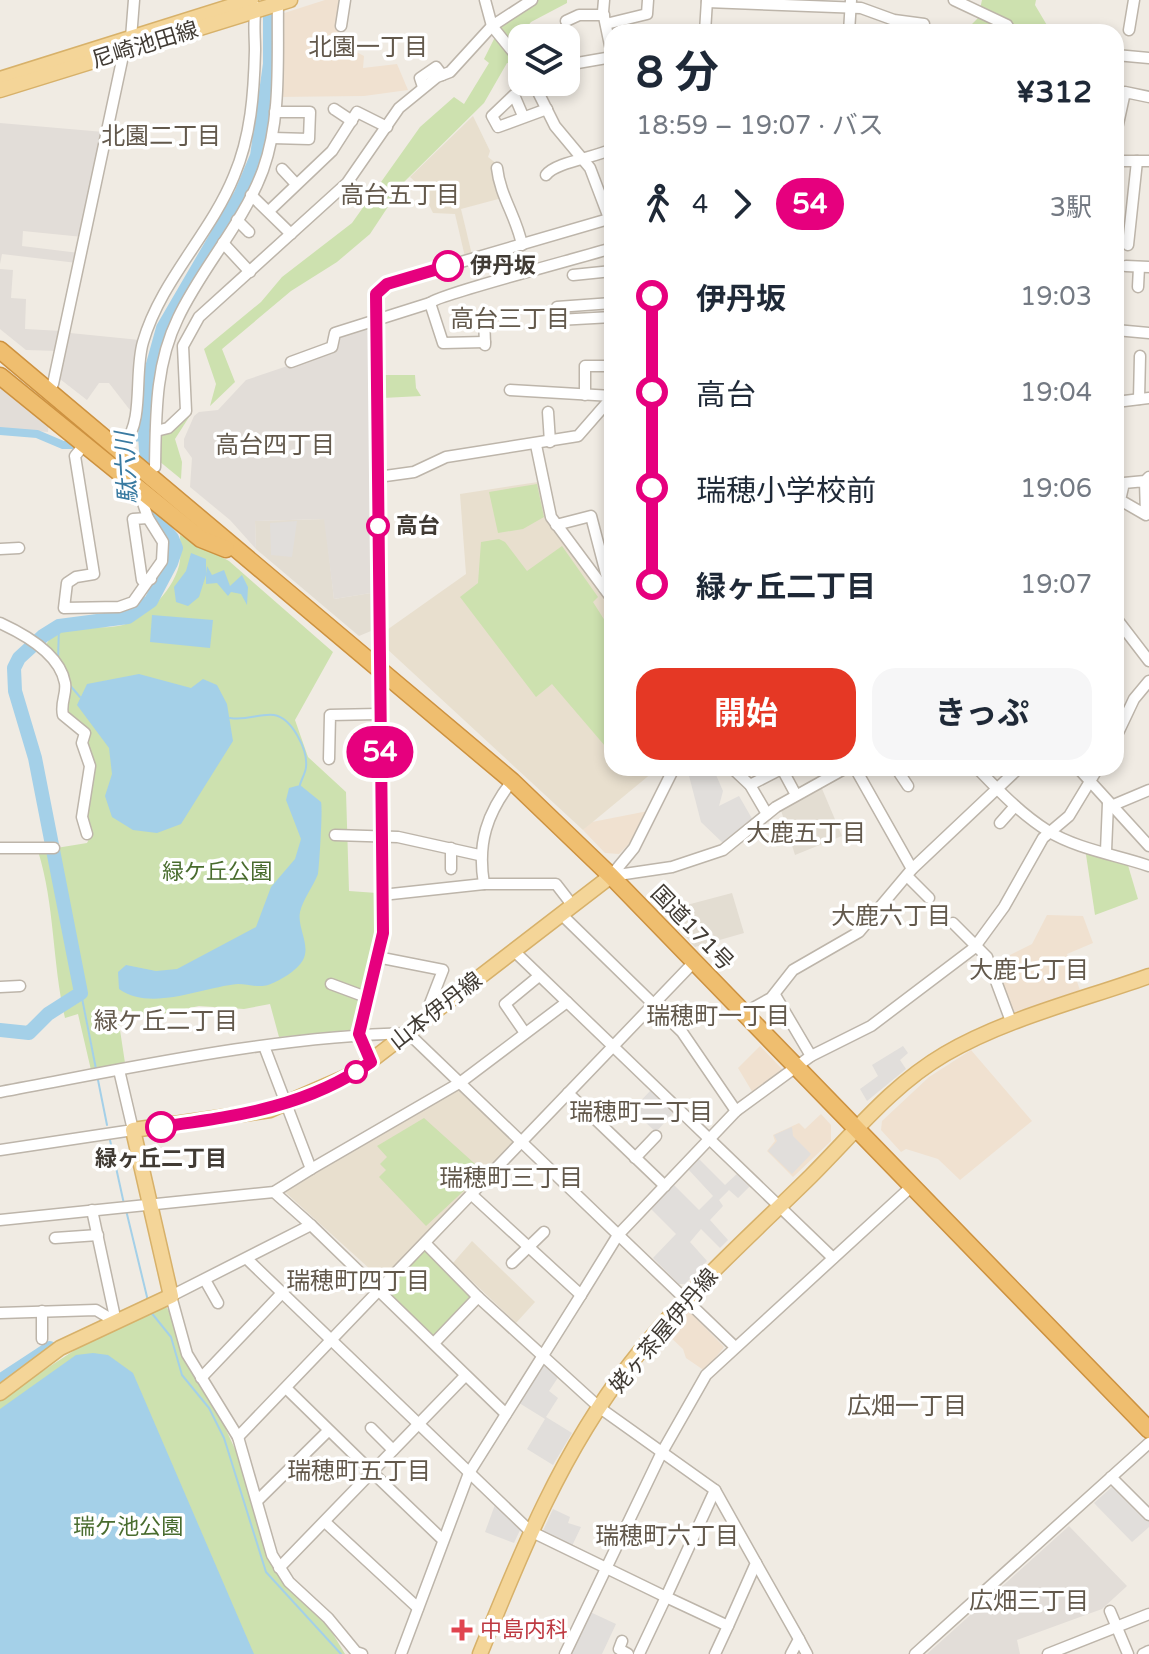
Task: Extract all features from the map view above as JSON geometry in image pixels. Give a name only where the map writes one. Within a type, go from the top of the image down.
[{"type":"highway","points":[[0,339],[217,521],[240,555]]},
{"type":"highway","name":"国道171号","points":[[0,350],[512,781],[611,876],[1149,1430]]},
{"type":"highway","name":"国道171号","points":[[0,362],[172,505],[205,525]]},
{"type":"highway","points":[[0,376],[201,539],[240,555]]},
{"type":"main road","name":"尼崎池田線","points":[[0,90],[254,4],[282,1]]},
{"type":"main road","name":"尼崎池田線","points":[[0,79],[127,45]]},
{"type":"main road","name":"山本伊丹線","points":[[133,1130],[252,1114],[288,1105],[371,1062],[611,876]]},
{"type":"main road","points":[[856,1129],[919,1071],[978,1037],[1149,976]]},
{"type":"main road","name":"姥ヶ茶屋伊丹線","points":[[480,1654],[530,1531],[600,1408],[630,1364],[686,1299],[856,1129]]},
{"type":"main road","points":[[0,1393],[60,1348],[171,1296],[133,1130]]},
{"type":"street","points":[[53,384],[127,45],[134,0]]},
{"type":"street","points":[[341,26],[345,0]]},
{"type":"street","points":[[485,0],[492,26],[508,46]]},
{"type":"street","points":[[156,431],[168,428],[186,411],[183,346],[199,317],[347,183],[399,108],[423,87],[450,72],[492,26],[532,0]]},
{"type":"street","points":[[604,0],[606,24]]},
{"type":"street","points":[[566,21],[579,15],[605,20],[647,14],[648,0]]},
{"type":"street","points":[[954,0],[1005,24]]},
{"type":"street","points":[[1132,24],[1134,0]]},
{"type":"street","points":[[153,466],[157,399],[167,344],[185,304],[251,195],[272,138],[282,1]]},
{"type":"street","points":[[706,24],[707,1],[850,4],[890,24]]},
{"type":"street","points":[[126,444],[134,428],[139,359],[151,320],[170,282],[224,197],[242,154],[252,110],[254,4]]},
{"type":"street","points":[[849,24],[850,4]]},
{"type":"street","points":[[1124,56],[1149,58]]},
{"type":"street","points":[[580,62],[604,58]]},
{"type":"street","points":[[1124,97],[1125,92],[1149,97]]},
{"type":"street","points":[[541,96],[565,140],[585,161],[604,201]]},
{"type":"street","points":[[334,109],[352,121]]},
{"type":"street","points":[[523,116],[547,109]]},
{"type":"street","points":[[269,211],[332,151],[360,111],[387,127]]},
{"type":"street","points":[[272,138],[311,139],[310,112],[275,112]]},
{"type":"street","points":[[546,175],[577,158],[585,161],[604,153]]},
{"type":"street","points":[[1124,160],[1145,158],[1128,245]]},
{"type":"street","points":[[497,168],[501,190],[518,224],[522,245]]},
{"type":"street","points":[[282,169],[296,184]]},
{"type":"street","points":[[251,195],[291,234]]},
{"type":"street","points":[[237,220],[249,232]]},
{"type":"street","points":[[371,1062],[359,1034],[383,933],[376,294],[383,285],[604,220]]},
{"type":"street","points":[[223,243],[250,272]]},
{"type":"street","points":[[291,362],[328,350],[335,333],[376,318],[430,303],[446,294],[537,272],[604,251]]},
{"type":"street","points":[[1126,266],[1144,267],[1138,287]]},
{"type":"street","points":[[573,275],[604,272]]},
{"type":"street","points":[[430,303],[443,346],[485,343],[484,316]]},
{"type":"street","points":[[604,304],[557,307],[558,320],[604,317]]},
{"type":"street","points":[[1124,331],[1149,333]]},
{"type":"street","points":[[1124,401],[1144,399],[1140,356]]},
{"type":"street","points":[[585,395],[585,366],[604,366]]},
{"type":"street","points":[[510,390],[604,398]]},
{"type":"street","points":[[378,477],[414,472],[446,457],[578,436],[604,407]]},
{"type":"street","points":[[550,412],[550,442]]},
{"type":"street","points":[[84,445],[75,456],[93,546],[94,574],[76,577],[67,583],[62,602],[64,608],[119,607],[133,602],[151,579],[165,551],[148,518],[139,488]]},
{"type":"street","points":[[536,445],[551,517],[604,588]]},
{"type":"street","points":[[556,525],[591,516],[604,551]]},
{"type":"street","points":[[148,518],[133,519],[142,580],[151,579]]},
{"type":"street","points":[[0,549],[19,548]]},
{"type":"street","points":[[0,623],[50,654],[66,684],[63,715],[85,733],[82,743],[90,766],[82,817],[87,834]]},
{"type":"street","points":[[1124,628],[1149,661]]},
{"type":"street","points":[[1124,720],[1134,699],[1149,681]]},
{"type":"street","points":[[329,759],[330,715],[379,714]]},
{"type":"street","points":[[611,876],[634,848],[670,776]]},
{"type":"street","points":[[740,776],[750,785],[767,814]]},
{"type":"street","points":[[750,785],[767,776]]},
{"type":"street","points":[[787,776],[796,795]]},
{"type":"street","points":[[611,876],[672,867],[714,853],[767,814],[829,776]]},
{"type":"street","points":[[859,776],[910,873],[929,898]]},
{"type":"street","points":[[901,776],[908,786]]},
{"type":"street","points":[[984,776],[1015,806],[1049,832],[1149,866]]},
{"type":"street","points":[[744,1013],[775,995],[793,970],[859,932],[910,873],[995,788],[1011,776]]},
{"type":"street","points":[[1084,776],[1149,846]]},
{"type":"street","points":[[401,1654],[469,1473],[618,1235],[736,1111],[811,1056],[871,1026],[974,948],[1004,907],[1049,832],[1069,816],[1094,776]]},
{"type":"street","points":[[484,884],[479,855],[495,803],[512,781]]},
{"type":"street","points":[[1109,804],[1149,790]]},
{"type":"street","points":[[1106,851],[1109,804]]},
{"type":"street","points":[[1000,823],[1015,806]]},
{"type":"street","points":[[335,835],[381,837],[479,855]]},
{"type":"street","points":[[0,848],[54,848]]},
{"type":"street","points":[[451,848],[451,869]]},
{"type":"street","points":[[382,895],[484,884],[556,884],[568,910],[682,1032],[736,1111]]},
{"type":"street","points":[[953,923],[974,948],[987,957],[1012,1024]]},
{"type":"street","points":[[514,951],[833,1258]]},
{"type":"street","points":[[377,957],[443,970],[429,1006],[430,1016]]},
{"type":"street","points":[[238,1437],[694,962]]},
{"type":"street","points":[[525,1033],[505,1004],[539,976]]},
{"type":"street","points":[[331,984],[366,997]]},
{"type":"street","points":[[0,987],[20,986]]},
{"type":"street","points":[[775,995],[811,1056]]},
{"type":"street","points":[[0,1220],[274,1192],[461,1082],[567,1002]]},
{"type":"street","points":[[0,1092],[264,1046],[359,1034],[408,1033],[734,1346]]},
{"type":"street","points":[[264,1046],[311,1169]]},
{"type":"street","points":[[0,1150],[133,1130],[119,1070]]},
{"type":"street","points":[[568,1093],[665,1186]]},
{"type":"street","points":[[635,1158],[656,1136]]},
{"type":"street","points":[[565,1654],[661,1454],[706,1375],[734,1346],[912,1186]]},
{"type":"street","points":[[274,1192],[435,1342],[465,1376],[506,1414]]},
{"type":"street","points":[[472,1195],[581,1295]]},
{"type":"street","points":[[92,1210],[116,1322]]},
{"type":"street","points":[[311,1225],[171,1296],[187,1354],[238,1437],[279,1568],[358,1653]]},
{"type":"street","points":[[512,1263],[544,1232]]},
{"type":"street","points":[[55,1238],[98,1235]]},
{"type":"street","points":[[426,1244],[478,1297],[600,1408],[715,1490],[807,1654]]},
{"type":"street","points":[[247,1259],[530,1531],[728,1626]]},
{"type":"street","points":[[205,1280],[218,1303]]},
{"type":"street","points":[[201,1378],[282,1293]]},
{"type":"street","points":[[435,1342],[478,1297]]},
{"type":"street","points":[[0,1313],[96,1310],[116,1322]]},
{"type":"street","points":[[42,1311],[42,1339]]},
{"type":"street","points":[[279,1568],[465,1376]]},
{"type":"street","points":[[287,1389],[443,1540]]},
{"type":"street","points":[[371,1428],[393,1450]]},
{"type":"street","points":[[257,1501],[328,1431]]},
{"type":"street","points":[[915,1654],[1149,1443]]},
{"type":"street","points":[[1111,1477],[1149,1515]]},
{"type":"street","points":[[639,1654],[715,1490]]},
{"type":"street","points":[[325,1522],[418,1608]]},
{"type":"street","points":[[715,1654],[756,1563]]},
{"type":"street","points":[[1110,1611],[1128,1654]]},
{"type":"street","points":[[1048,1654],[1149,1614]]},
{"type":"street","points":[[791,1654],[799,1639]]},
{"type":"street","points":[[622,1641],[619,1649],[628,1654]]},
{"type":"street","points":[[1143,1654],[1149,1651]]},
{"type":"shaded area","points":[[325,0],[342,0],[338,22],[341,44],[364,56],[363,68],[397,64],[408,90],[364,96],[276,97],[278,15]]},
{"type":"shaded area","points":[[473,116],[490,151],[488,157],[497,164],[502,198],[461,209],[472,255],[465,257],[455,214],[433,213],[420,186],[410,177]]},
{"type":"shaded area","points":[[0,123],[104,132],[83,237],[23,231],[22,246],[79,253],[77,263],[2,254],[0,264]]},
{"type":"shaded area","points":[[0,269],[13,270],[11,298],[26,299],[25,329],[62,331],[58,351],[26,350],[0,329]]},
{"type":"shaded area","points":[[370,325],[371,593],[334,599],[324,519],[255,521],[256,549],[230,520],[190,487],[192,458],[184,447],[184,439],[194,416],[199,412],[218,410],[246,380],[329,352],[338,335]]},
{"type":"shaded area","points":[[70,333],[140,340],[133,380],[133,414],[109,383],[99,383],[87,400],[60,379]]},
{"type":"shaded area","points":[[0,381],[49,421],[48,432],[0,428]]},
{"type":"shaded area","points":[[538,482],[547,518],[604,592],[604,776],[648,776],[583,830],[386,648],[384,632],[466,574],[460,494]]},
{"type":"shaded area","points":[[325,519],[334,599],[371,593],[371,631],[359,636],[256,549],[255,521]]},
{"type":"shaded area","points":[[297,521],[292,557],[271,555],[270,523]]},
{"type":"shaded area","points":[[689,776],[716,776],[723,791],[719,806],[739,796],[754,822],[724,844],[701,822]]},
{"type":"shaded area","points":[[820,784],[842,836],[795,855],[780,807]]},
{"type":"shaded area","points":[[648,811],[631,842],[619,854],[605,853],[583,830],[592,822]]},
{"type":"shaded area","points":[[732,893],[744,933],[695,947],[664,911]]},
{"type":"shaded area","points":[[1047,915],[1083,916],[1093,943],[1067,954],[1080,990],[1010,1015],[992,964],[1032,944]]},
{"type":"shaded area","points":[[760,1046],[783,1070],[753,1093],[738,1068]]},
{"type":"shaded area","points":[[903,1046],[908,1053],[900,1060],[906,1069],[867,1101],[860,1089],[878,1076],[872,1065]]},
{"type":"shaded area","points":[[971,1050],[1032,1121],[960,1180],[938,1159],[906,1149],[901,1152],[881,1130],[882,1121],[929,1077]]},
{"type":"shaded area","points":[[457,1088],[512,1140],[512,1147],[382,1280],[285,1192]]},
{"type":"shaded area","points":[[652,1089],[675,1111],[656,1132],[632,1110]]},
{"type":"shaded area","points":[[821,1114],[831,1125],[831,1141],[793,1177],[767,1151],[775,1141],[773,1135],[799,1123],[805,1129]]},
{"type":"shaded area","points":[[792,1127],[793,1136],[811,1154],[792,1174],[768,1151],[777,1141],[774,1135]]},
{"type":"shaded area","points":[[699,1159],[725,1185],[739,1172],[751,1185],[738,1198],[729,1190],[719,1200],[723,1206],[710,1220],[728,1240],[720,1248],[701,1229],[690,1242],[707,1261],[685,1284],[679,1284],[653,1258],[676,1234],[649,1207],[672,1183],[699,1210],[713,1196],[688,1169]]},
{"type":"shaded area","points":[[472,1241],[535,1302],[516,1323],[453,1263]]},
{"type":"shaded area","points":[[689,1311],[724,1347],[705,1371],[686,1358],[683,1349],[667,1334],[684,1312]]},
{"type":"shaded area","points":[[542,1362],[559,1376],[549,1391],[558,1398],[546,1417],[572,1433],[553,1465],[527,1449],[545,1419],[516,1401]]},
{"type":"shaded area","points":[[1113,1486],[1149,1521],[1149,1527],[1132,1542],[1094,1503]]},
{"type":"shaded area","points":[[496,1502],[521,1528],[514,1543],[485,1532]]},
{"type":"shaded area","points":[[553,1509],[570,1517],[568,1523],[581,1527],[572,1546],[542,1533]]},
{"type":"shaded area","points":[[1069,1526],[1127,1586],[1102,1609],[1017,1640],[1020,1654],[927,1654]]},
{"type":"shaded area","points":[[588,1611],[616,1624],[602,1654],[568,1654]]},
{"type":"green space","points":[[530,0],[567,0],[567,3],[529,24],[508,24],[508,63],[484,103],[405,181],[370,234],[337,262],[291,291],[222,349],[235,382],[210,406],[216,384],[204,349],[261,302],[282,277],[352,223],[420,127],[454,97],[464,104],[489,63],[484,59],[501,25]]},
{"type":"green space","points":[[982,0],[1036,0],[1035,5],[1046,24],[972,24],[978,18]]},
{"type":"green space","points":[[380,375],[415,375],[416,388],[421,396],[383,398],[380,395]]},
{"type":"green space","points":[[186,413],[191,414],[175,439],[182,462],[181,479],[159,461],[159,435]]},
{"type":"green space","points":[[537,484],[544,517],[523,529],[498,533],[489,492]]},
{"type":"green space","name":"緑ケ丘公園","points":[[180,535],[229,561],[333,652],[295,720],[308,757],[346,792],[349,891],[377,893],[378,937],[357,1019],[350,1030],[279,1037],[270,1004],[244,1009],[199,1006],[137,1019],[117,1010],[125,1063],[91,1070],[78,1014],[65,1018],[48,892],[38,851],[87,843],[90,837],[83,816],[87,767],[85,739],[64,714],[66,691],[45,647],[51,638],[67,628],[118,626],[138,618],[158,602],[178,570]]},
{"type":"green space","points":[[499,539],[505,542],[527,571],[562,546],[598,597],[593,602],[604,619],[604,745],[552,684],[536,697],[460,597],[478,583],[481,542]]},
{"type":"green space","points":[[1085,848],[1127,862],[1138,899],[1095,915]]},
{"type":"green space","points":[[424,1118],[484,1172],[426,1226],[379,1177],[386,1170],[380,1164],[387,1157],[377,1146]]},
{"type":"green space","points":[[424,1251],[429,1251],[474,1297],[438,1336],[432,1335],[387,1294]]},
{"type":"green space","name":"瑞ケ池公園","points":[[164,1304],[174,1318],[242,1464],[271,1562],[282,1581],[327,1624],[345,1654],[0,1654],[0,1399],[84,1344]]},
{"type":"water","points":[[191,553],[206,559],[206,574],[207,566],[212,575],[224,570],[230,586],[242,575],[248,587],[247,605],[241,594],[231,592],[228,596],[217,583],[206,584],[206,575],[199,597],[188,606],[176,602],[174,587],[186,571]]},
{"type":"water","points":[[152,615],[213,620],[210,648],[150,642]]},
{"type":"water","points":[[139,674],[191,688],[203,679],[217,685],[227,704],[233,741],[181,824],[157,833],[133,830],[112,817],[105,796],[112,774],[109,748],[77,705],[87,684]]},
{"type":"water","points":[[300,785],[321,802],[322,815],[318,874],[300,912],[305,954],[300,964],[292,972],[265,986],[238,984],[161,998],[132,996],[119,989],[118,972],[126,965],[156,971],[177,969],[256,927],[271,887],[295,859],[301,839],[286,800],[289,788]]},
{"type":"water","name":"瑞ケ池公園","points":[[76,1355],[108,1355],[133,1373],[254,1654],[0,1654],[0,1409]]},
{"type":"waterway","name":"駄六川","points":[[0,1030],[29,1033],[48,1014],[81,993],[35,758],[15,691],[14,668],[19,658],[59,626],[128,617],[151,601],[171,563],[176,548],[172,538],[150,512],[145,435],[150,375],[163,328],[241,194],[257,156],[270,64],[270,0]]},
{"type":"waterway","points":[[0,431],[37,434],[63,445],[77,445]]},
{"type":"waterway","name":"駄六川","points":[[134,438],[151,435]]},
{"type":"waterway","points":[[58,660],[59,626]]},
{"type":"waterway","points":[[68,683],[80,697]]},
{"type":"waterway","points":[[230,718],[274,715],[287,722],[298,736],[306,760],[300,785]]},
{"type":"waterway","points":[[81,993],[96,1069]]},
{"type":"waterway","points":[[98,1080],[107,1125]]},
{"type":"waterway","points":[[110,1140],[124,1204]]},
{"type":"waterway","points":[[126,1210],[148,1301]]},
{"type":"waterway","points":[[150,1311],[171,1337],[182,1375],[209,1408],[224,1438],[266,1572],[341,1654]]},
{"type":"waterway","name":"駄六川","points":[[0,1381],[50,1348]]},
{"type":"bus line","name":"54","points":[[161,1127],[252,1114],[288,1105],[355,1073],[371,1062],[359,1034],[383,933],[376,294],[387,284],[448,266]]},
{"type":"place","name":"伊丹坂","points":[[448,266]]},
{"type":"place","name":"高台","points":[[378,526]]},
{"type":"place","name":"緑ヶ丘二丁目","points":[[161,1127]]},
{"type":"place","name":"中島内科","points":[[462,1630]]},
{"type":"district","name":"北園一丁目","points":[[368,47]]},
{"type":"district","name":"北園二丁目","points":[[161,136]]},
{"type":"district","name":"高台五丁目","points":[[400,195]]},
{"type":"district","name":"高台三丁目","points":[[510,319]]},
{"type":"district","name":"高台四丁目","points":[[275,445]]},
{"type":"district","name":"大鹿五丁目","points":[[806,833]]},
{"type":"district","name":"大鹿六丁目","points":[[891,916]]},
{"type":"district","name":"大鹿七丁目","points":[[1029,970]]},
{"type":"district","name":"瑞穂町一丁目","points":[[718,1016]]},
{"type":"district","name":"緑ケ丘二丁目","points":[[166,1021]]},
{"type":"district","name":"瑞穂町二丁目","points":[[641,1112]]},
{"type":"district","name":"瑞穂町三丁目","points":[[511,1178]]},
{"type":"district","name":"瑞穂町四丁目","points":[[358,1281]]},
{"type":"district","name":"広畑一丁目","points":[[907,1406]]},
{"type":"district","name":"瑞穂町五丁目","points":[[359,1471]]},
{"type":"district","name":"瑞穂町六丁目","points":[[667,1536]]},
{"type":"district","name":"広畑三丁目","points":[[1029,1601]]}]
